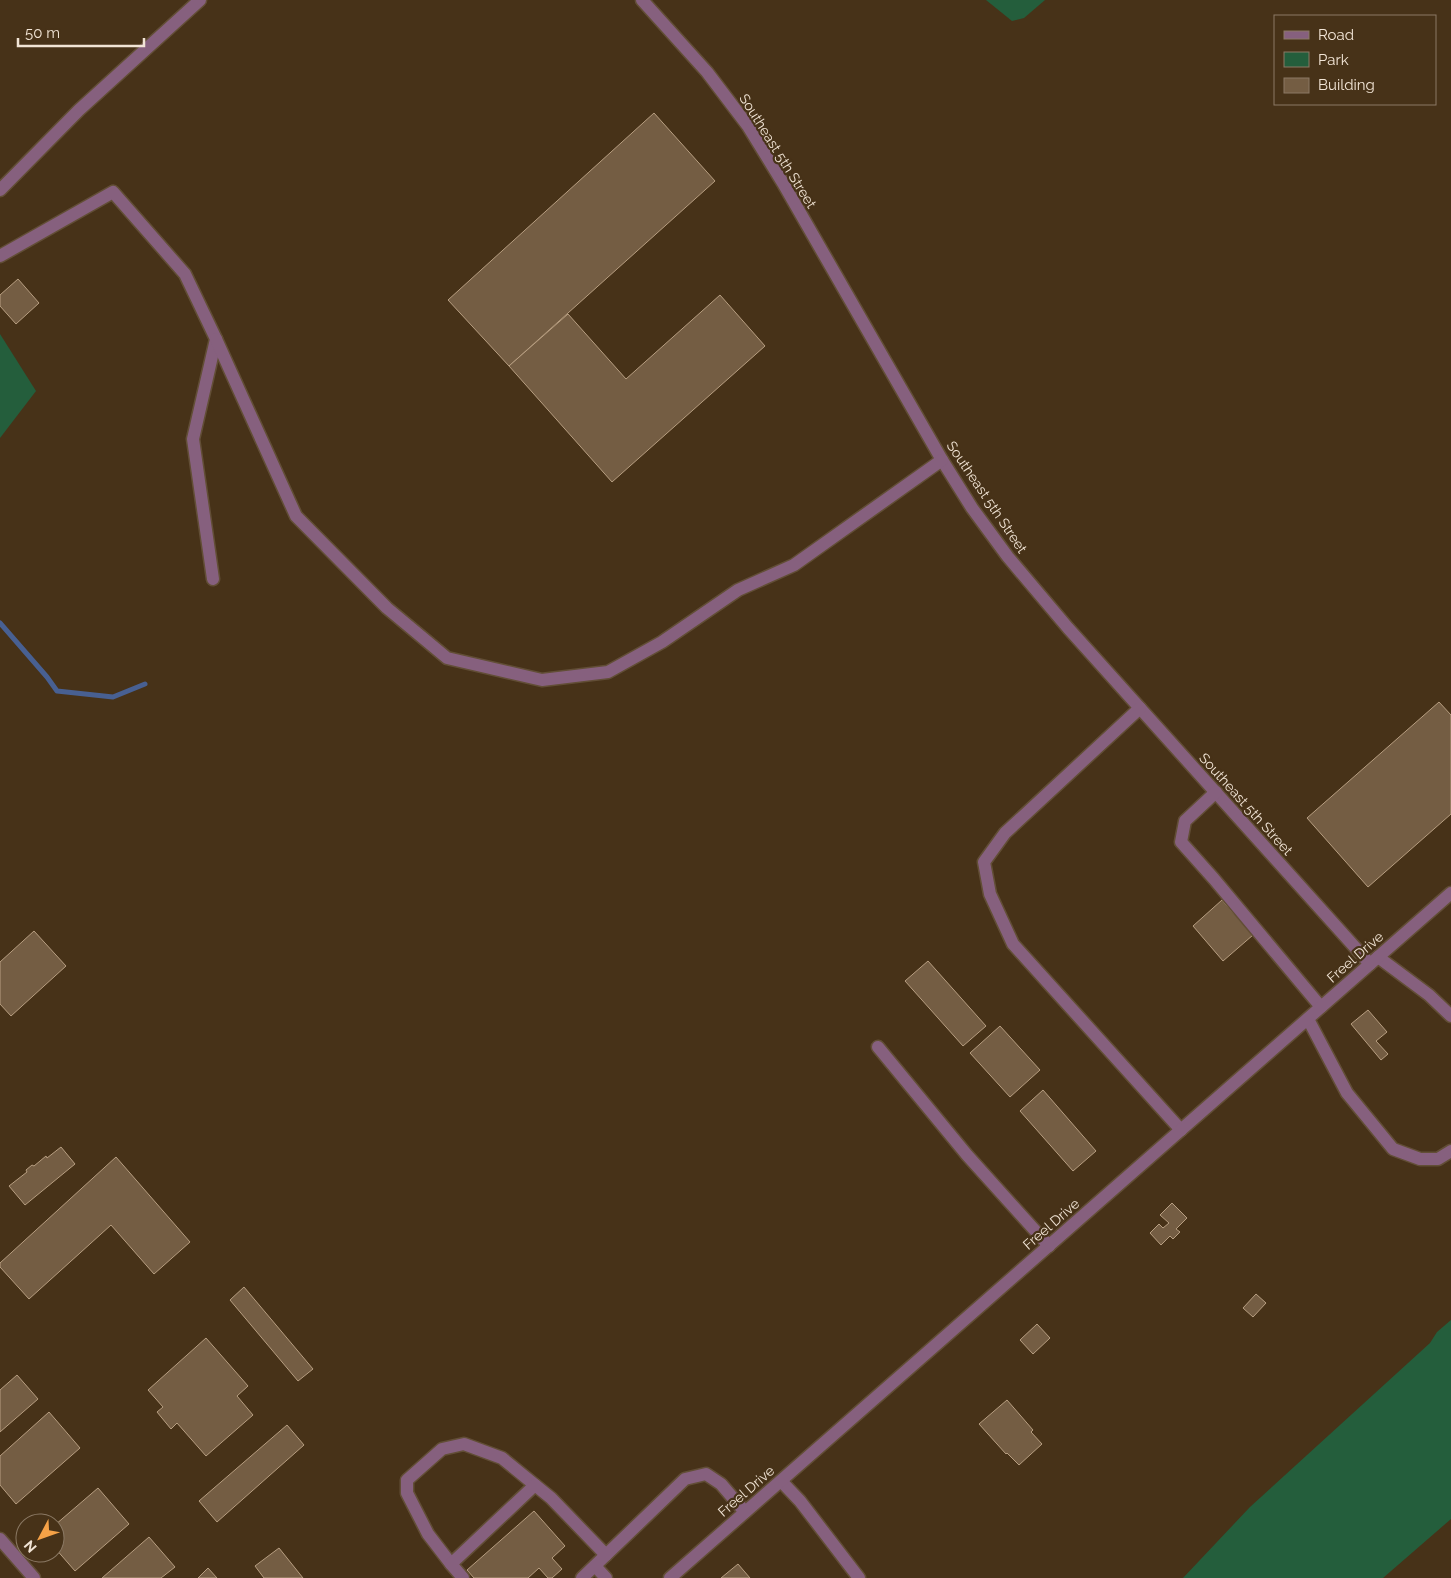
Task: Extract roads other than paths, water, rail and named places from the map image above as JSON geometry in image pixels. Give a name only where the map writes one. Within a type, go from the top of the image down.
[{"type":"street","points":[[0,190],[79,110],[200,0]]},
{"type":"street","name":"Southeast 5th Street","points":[[642,0],[707,72],[748,126],[783,183],[942,460],[972,508],[1008,557],[1068,628],[1216,792],[1374,960],[1429,995],[1451,1016]]},
{"type":"street","points":[[0,256],[113,192],[186,274],[296,516],[387,608],[447,658],[542,680],[608,672],[662,642],[738,590],[794,565],[942,460]]},
{"type":"street","points":[[213,579],[193,439],[216,339]]},
{"type":"street","points":[[1140,708],[1005,833],[984,862],[990,894],[1013,944],[1181,1130]]},
{"type":"street","points":[[1216,792],[1185,821],[1181,842],[1321,1007]]},
{"type":"street","name":"Freel Drive","points":[[674,1577],[745,1512],[1451,893]]},
{"type":"street","points":[[1308,1019],[1346,1093],[1393,1149],[1420,1159],[1438,1159],[1451,1151]]},
{"type":"street","points":[[878,1047],[967,1155],[1049,1246]]},
{"type":"street","points":[[463,1578],[428,1534],[407,1493],[407,1480],[442,1449],[464,1444],[502,1458],[550,1498],[606,1555]]},
{"type":"street","points":[[582,1578],[685,1479],[706,1474],[721,1484],[745,1512]]},
{"type":"street","points":[[781,1481],[800,1501],[858,1578]]},
{"type":"street","points":[[451,1564],[535,1485]]},
{"type":"street","points":[[0,1539],[34,1578]]},
{"type":"street","points":[[595,1566],[606,1578]]},
{"type":"waterway","points":[[0,623],[57,691],[113,697],[145,684]]}]
